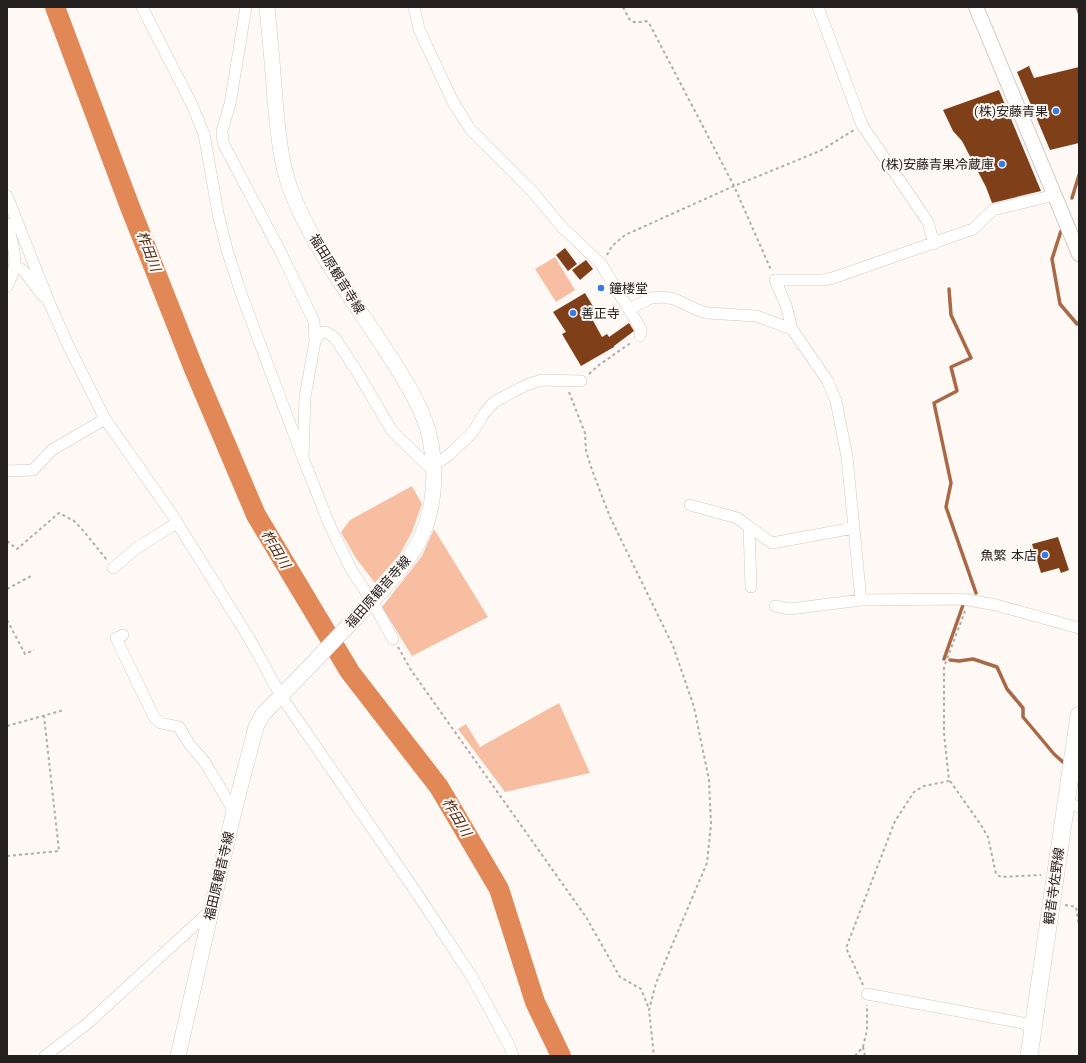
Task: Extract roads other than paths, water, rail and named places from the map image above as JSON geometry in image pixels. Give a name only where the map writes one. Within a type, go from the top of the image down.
[{"type":"main road","name":"福田原観音寺線","points":[[178,1056],[234,811],[256,726],[263,714],[372,601],[413,552],[424,530],[432,503],[434,465],[430,438],[419,408],[399,371],[318,247],[303,218],[290,187],[282,158],[278,130],[267,7]]},
{"type":"main road","name":"観音寺佐野線","points":[[1029,1056],[1056,872],[1072,805],[1079,715]]},
{"type":"street","points":[[142,7],[192,105],[204,134],[218,213],[227,250],[242,296],[330,526],[352,571],[372,601],[393,639]]},
{"type":"street","points":[[246,7],[230,104],[222,131],[223,142],[281,253],[314,321],[316,341]]},
{"type":"street","points":[[414,7],[419,29],[448,93],[470,129],[531,190],[562,227],[601,264],[641,329],[640,336]]},
{"type":"street","points":[[818,7],[862,125],[928,222],[934,244]]},
{"type":"street","points":[[976,7],[1079,254]]},
{"type":"street","points":[[204,134],[222,131]]},
{"type":"street","points":[[861,600],[846,457],[836,401],[827,380],[792,329],[786,305],[775,280],[822,280],[833,278],[934,244],[973,229],[993,210],[1055,195]]},
{"type":"street","points":[[7,196],[49,302],[68,345],[105,419],[177,524],[249,638],[282,696],[416,892],[472,977],[509,1045],[513,1056]]},
{"type":"street","points":[[7,224],[12,237],[15,266],[7,286]]},
{"type":"street","points":[[15,266],[24,272],[49,302]]},
{"type":"street","points":[[629,309],[651,298],[674,298],[707,313],[756,316],[792,329]]},
{"type":"street","points":[[303,458],[305,397],[316,341],[320,333],[326,332],[335,338],[360,375],[392,431],[427,464],[434,465],[450,455],[473,432],[494,402],[526,385],[542,380],[581,381]]},
{"type":"street","points":[[7,472],[33,470],[52,450],[105,419]]},
{"type":"street","points":[[690,505],[737,518],[772,543],[854,528]]},
{"type":"street","points":[[113,568],[138,547],[177,524]]},
{"type":"street","points":[[749,527],[751,587]]},
{"type":"street","points":[[775,606],[790,609],[861,600],[962,599],[996,605],[1079,628]]},
{"type":"street","points":[[123,635],[116,638],[154,717],[161,723],[179,727],[190,745],[204,761],[234,811]]},
{"type":"street","points":[[45,1056],[88,1023],[212,910]]},
{"type":"street","points":[[866,994],[1033,1025]]},
{"type":"waterway","name":"柞田川","points":[[55,7],[130,207],[194,369],[256,515],[350,672],[439,787],[499,889],[535,1002],[561,1056]]},
{"type":"waterway","points":[[1077,7],[1079,12]]},
{"type":"waterway","points":[[1072,198],[1079,175]]},
{"type":"waterway","points":[[1061,231],[1052,259],[1060,304],[1077,324],[1079,323]]},
{"type":"waterway","points":[[949,289],[951,315],[971,358],[951,367],[957,391],[934,403],[951,483],[946,507],[976,593]]},
{"type":"waterway","points":[[944,659],[963,605]]},
{"type":"waterway","points":[[950,660],[959,661],[973,659],[997,667],[1007,689],[1023,708],[1023,717],[1054,754],[1064,763]]},
{"type":"place","name":"(株)安藤青果","points":[[1056,111]]},
{"type":"place","name":"(株)安藤青果冷蔵庫","points":[[1002,164]]},
{"type":"place","name":"鐘楼堂","points":[[601,288]]},
{"type":"place","name":"善正寺","points":[[573,313]]},
{"type":"place","name":"魚繁 本店","points":[[1045,555]]}]
